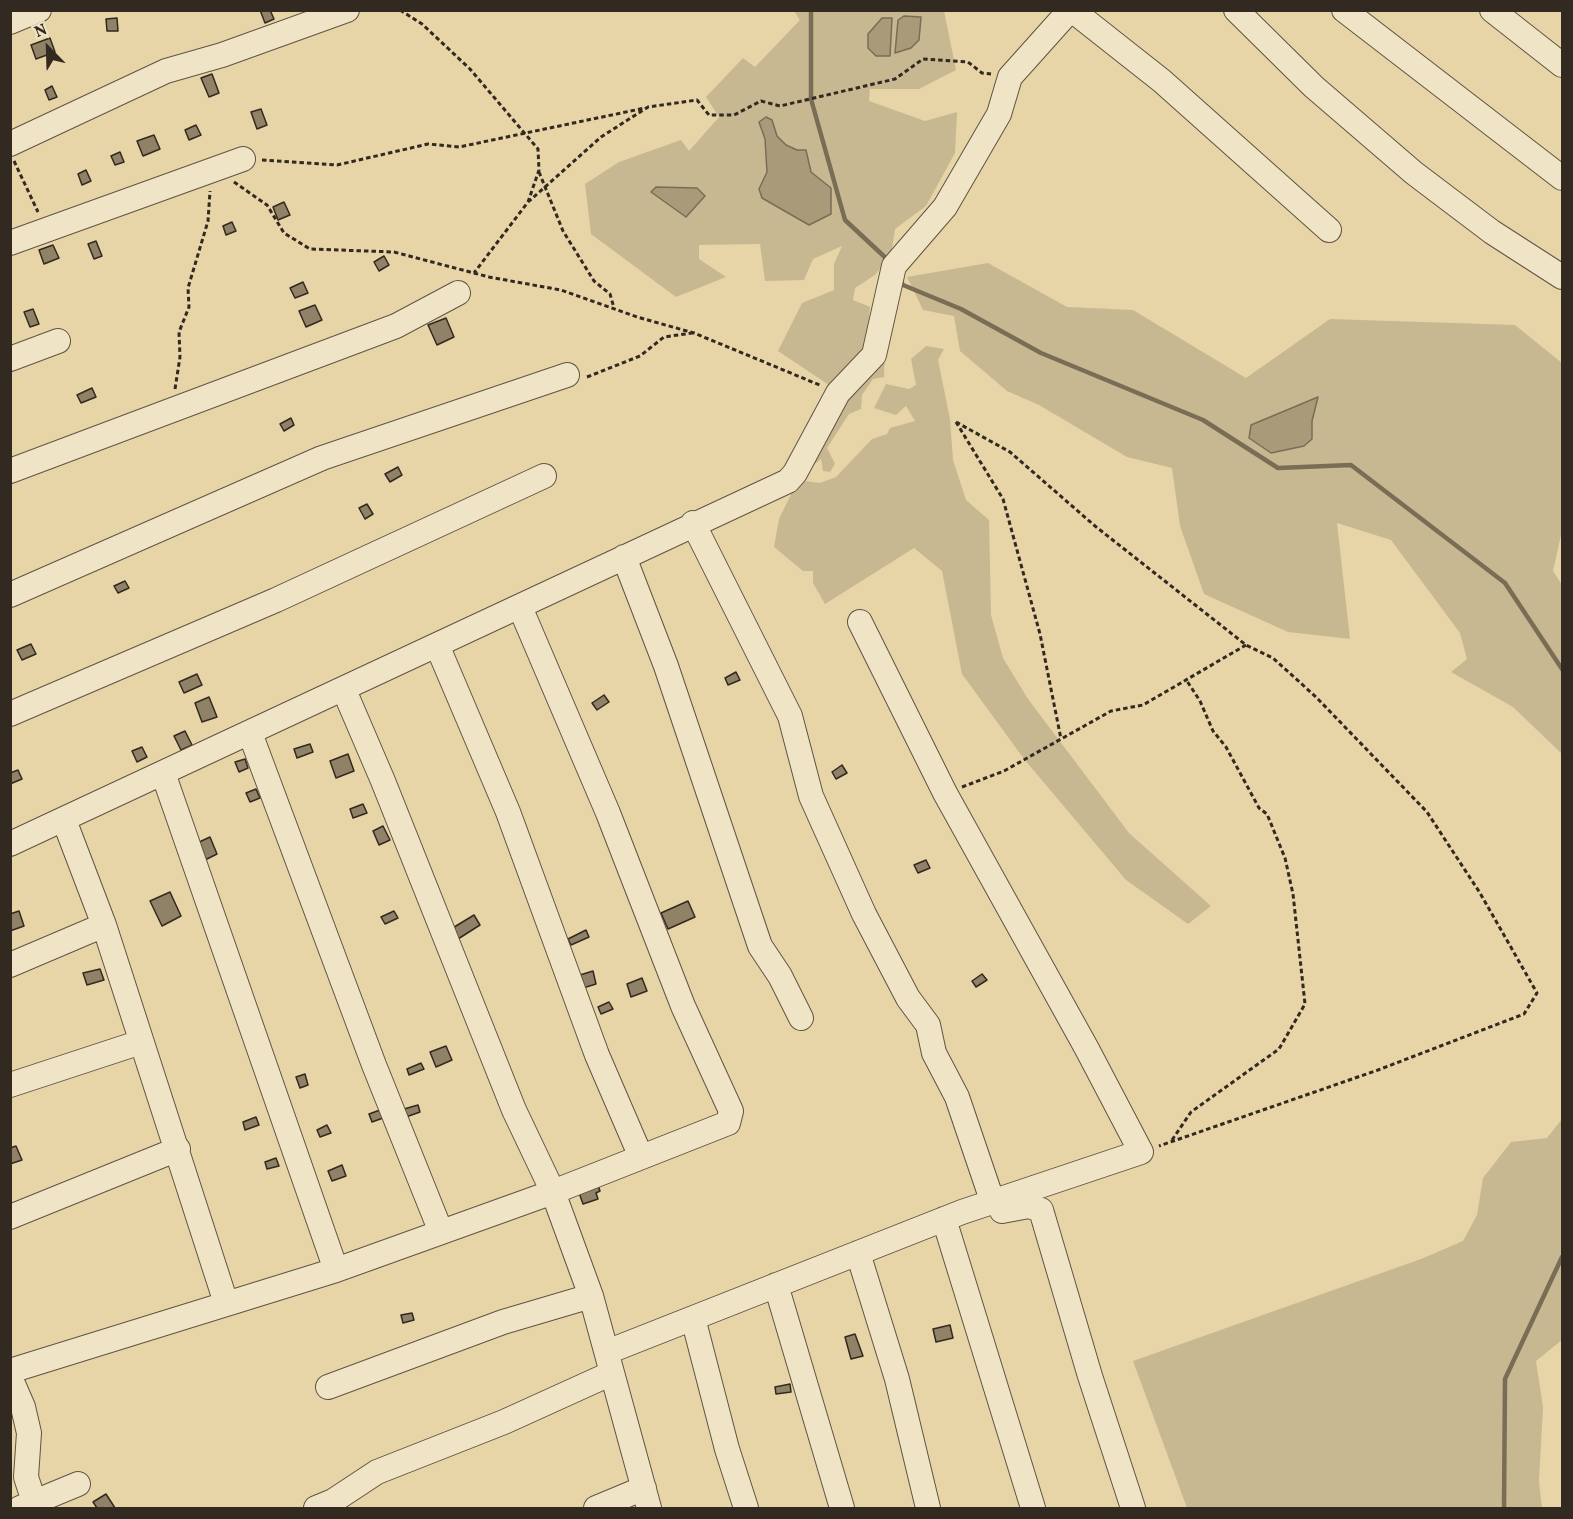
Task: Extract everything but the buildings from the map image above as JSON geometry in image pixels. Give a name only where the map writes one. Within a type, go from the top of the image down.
[{"type":"street","points":[[10,22],[39,10]]},
{"type":"street","points":[[10,144],[166,71],[222,55],[347,10]]},
{"type":"street","points":[[10,844],[344,690],[693,523],[788,481],[795,473],[838,393],[874,355],[894,266],[945,207],[999,114],[1011,77],[1071,10],[1162,81],[1329,230]]},
{"type":"street","points":[[1236,10],[1314,87],[1414,173],[1492,231],[1563,277]]},
{"type":"street","points":[[1344,10],[1563,178]]},
{"type":"street","points":[[1492,10],[1563,65]]},
{"type":"street","points":[[10,243],[226,164]]},
{"type":"street","points":[[10,471],[396,326],[458,293]]},
{"type":"street","points":[[10,359],[58,341]]},
{"type":"street","points":[[10,595],[322,458],[567,375]]},
{"type":"street","points":[[10,714],[276,600],[544,476]]},
{"type":"street","points":[[693,523],[790,716],[818,813],[864,914],[908,998],[928,1025],[934,1053],[957,1097],[989,1204],[1002,1211],[1029,1206],[1041,1210],[1089,1376],[1133,1509]]},
{"type":"street","points":[[624,557],[669,676],[760,946],[780,976],[801,1018]]},
{"type":"street","points":[[10,1371],[336,1270],[553,1192],[728,1123],[731,1111],[683,1006],[608,813],[520,607]]},
{"type":"street","points":[[316,1509],[333,1501],[377,1472],[504,1422],[693,1318],[944,1219],[1140,1152],[1087,1049],[945,793],[860,622]]},
{"type":"street","points":[[437,645],[508,812],[597,1055],[641,1157]]},
{"type":"street","points":[[344,690],[514,1110],[553,1192],[591,1296],[646,1498],[596,1509]]},
{"type":"street","points":[[250,733],[374,1065],[441,1232]]},
{"type":"street","points":[[163,773],[336,1270]]},
{"type":"street","points":[[64,820],[104,925],[226,1303]]},
{"type":"street","points":[[10,965],[104,925]]},
{"type":"street","points":[[10,1085],[141,1042]]},
{"type":"street","points":[[10,1217],[178,1149]]},
{"type":"street","points":[[944,1219],[1033,1509]]},
{"type":"street","points":[[858,1252],[897,1379],[928,1509]]},
{"type":"street","points":[[776,1285],[843,1509]]},
{"type":"street","points":[[328,1387],[503,1322],[591,1296]]},
{"type":"street","points":[[693,1318],[727,1449],[746,1509]]},
{"type":"street","points":[[10,1377],[23,1407],[29,1433],[26,1476],[30,1507],[78,1484]]},
{"type":"path","points":[[400,10],[422,24],[470,69],[538,149],[539,170],[563,231],[594,280],[610,294],[614,308]]},
{"type":"path","points":[[226,164],[337,165],[428,144],[459,147],[525,131],[648,107],[697,100],[709,115],[734,115],[761,101],[780,106],[895,79],[923,59],[968,62],[982,73],[1011,77]]},
{"type":"path","points":[[458,293],[528,202],[601,137],[648,107]]},
{"type":"path","points":[[10,153],[46,230]]},
{"type":"path","points":[[226,164],[232,181],[267,205],[284,233],[310,249],[394,252],[474,273],[561,290],[637,318],[694,333],[773,363],[838,393]]},
{"type":"path","points":[[171,412],[180,357],[179,332],[189,308],[188,288],[226,164]]},
{"type":"path","points":[[528,202],[539,170]]},
{"type":"path","points":[[567,375],[591,377],[640,356],[664,337],[694,333]]},
{"type":"path","points":[[1061,739],[1040,634],[1003,499],[956,422],[1010,452],[1095,526],[1246,645],[1273,658],[1316,698],[1427,812],[1480,893],[1537,993],[1524,1014],[1378,1070],[1140,1152]]},
{"type":"path","points":[[945,793],[1004,771],[1111,711],[1143,705],[1246,645]]},
{"type":"path","points":[[1171,1141],[1191,1113],[1280,1049],[1305,1004],[1293,894],[1286,858],[1267,814],[1259,808],[1226,747],[1213,731],[1200,701],[1187,681]]},
{"type":"shaded area","points":[[794,11],[944,11],[956,70],[919,89],[870,89],[869,101],[925,121],[957,112],[955,153],[926,206],[895,229],[891,255],[875,275],[855,288],[853,300],[870,307],[864,363],[835,389],[778,351],[802,303],[834,290],[834,264],[842,246],[813,259],[804,280],[765,281],[760,244],[699,245],[699,259],[726,277],[676,297],[591,234],[585,184],[619,162],[681,140],[689,151],[719,117],[706,97],[743,58],[755,67],[800,20]]},
{"type":"shaded area","points":[[904,16],[921,17],[919,40],[911,48],[895,53],[898,20]]},
{"type":"shaded area","points":[[882,18],[892,18],[890,56],[876,56],[868,48],[868,34]]},
{"type":"shaded area","points":[[766,117],[772,120],[777,136],[786,145],[797,150],[806,150],[811,172],[831,188],[831,214],[809,225],[762,198],[759,189],[767,172],[765,139],[759,122]]},
{"type":"shaded area","points":[[656,187],[697,188],[705,196],[686,217],[651,192]]},
{"type":"shaded area","points":[[988,263],[1067,307],[1133,310],[1246,378],[1330,319],[1515,325],[1562,363],[1562,531],[1553,571],[1562,585],[1562,754],[1513,707],[1451,672],[1467,659],[1460,633],[1391,540],[1337,523],[1350,639],[1288,632],[1204,594],[1180,526],[1172,468],[1127,457],[1039,405],[1007,391],[960,351],[954,316],[923,310],[907,277]]},
{"type":"shaded area","points":[[926,346],[944,349],[938,360],[950,419],[953,460],[966,500],[989,520],[991,615],[1003,658],[1028,699],[1129,833],[1211,906],[1188,924],[1126,880],[1024,759],[962,674],[942,571],[914,548],[825,604],[813,583],[813,571],[803,571],[774,547],[779,519],[798,480],[820,483],[836,477],[872,439],[887,434],[890,428],[915,421],[906,406],[896,415],[874,408],[886,384],[909,389],[916,385],[911,359]]},
{"type":"shaded area","points":[[885,353],[884,377],[873,379],[862,395],[861,409],[849,414],[827,448],[835,464],[830,472],[823,471],[821,459],[810,468],[842,395]]},
{"type":"shaded area","points":[[1318,397],[1312,421],[1312,439],[1304,446],[1271,453],[1249,438],[1251,425]]},
{"type":"shaded area","points":[[1562,1119],[1562,1340],[1536,1361],[1543,1407],[1539,1481],[1542,1508],[1187,1508],[1133,1361],[1421,1259],[1463,1241],[1477,1215],[1483,1178],[1511,1142],[1547,1138]]},
{"type":"waterway","points":[[811,10],[811,99],[845,220],[888,260]]},
{"type":"waterway","points":[[900,280],[903,285],[961,309],[1041,353],[1203,420],[1278,468],[1351,465],[1505,583],[1562,669]]},
{"type":"waterway","points":[[1504,1508],[1505,1379],[1562,1257]]}]
